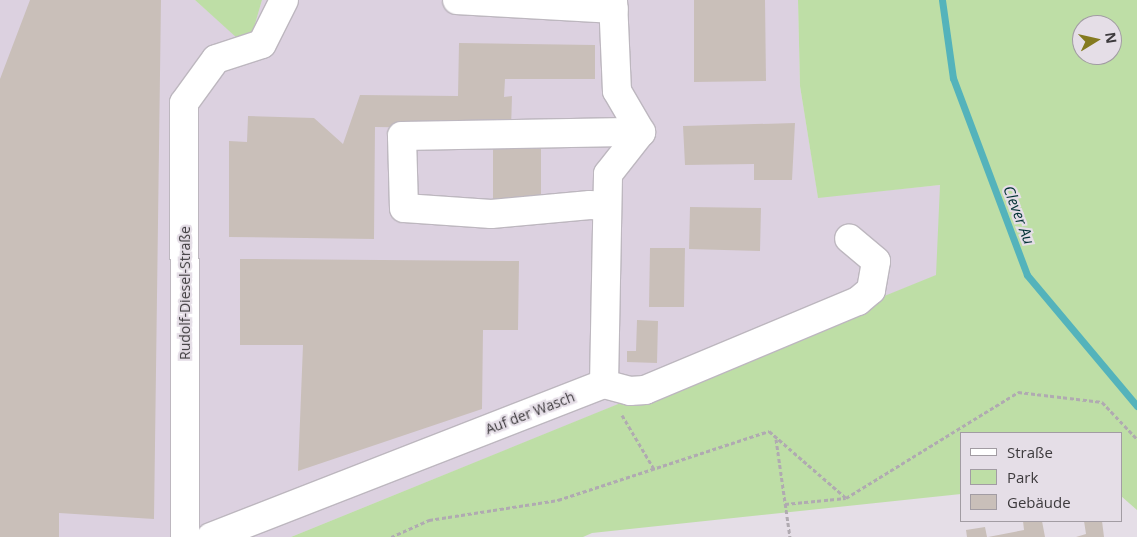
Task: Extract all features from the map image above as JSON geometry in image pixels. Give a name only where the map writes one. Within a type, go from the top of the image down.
[{"type":"street","name":"Rudolf-Diesel-Straße","points":[[185,537],[184,103],[216,59],[262,44],[284,0]]},
{"type":"street","points":[[457,0],[613,5],[617,92],[641,132]]},
{"type":"street","points":[[641,132],[608,174],[604,384],[630,391],[645,390],[858,301],[871,290],[876,261],[849,238]]},
{"type":"street","points":[[607,206],[590,205],[491,214],[404,208],[402,136],[641,132]]},
{"type":"street","name":"Auf der Wasch","points":[[211,537],[604,384]]},
{"type":"path","points":[[604,384],[654,468]]},
{"type":"path","points":[[785,504],[846,498],[1018,392],[1102,402],[1137,439]]},
{"type":"path","points":[[391,537],[429,520],[558,500],[769,431],[846,498]]},
{"type":"path","points":[[776,437],[790,537]]},
{"type":"shaded area","points":[[0,0],[195,0],[248,47],[262,0],[798,0],[800,86],[818,197],[941,185],[937,275],[291,537],[0,537]]},
{"type":"green space","points":[[195,0],[262,0],[248,48]]},
{"type":"green space","points":[[798,0],[1137,0],[1137,510],[1122,497],[1122,432],[960,432],[960,494],[592,533],[583,537],[291,537],[936,275],[940,185],[818,198],[800,86]]},
{"type":"building","points":[[30,0],[161,0],[154,519],[59,513],[59,537],[0,537],[0,79]]},
{"type":"building","points":[[694,0],[765,0],[766,81],[694,82]]},
{"type":"building","points":[[459,43],[595,45],[595,79],[505,79],[504,97],[512,96],[511,129],[375,127],[374,239],[229,237],[229,141],[247,142],[248,116],[314,118],[343,144],[360,95],[458,96]]},
{"type":"building","points":[[795,123],[792,180],[754,180],[754,164],[685,165],[683,126]]},
{"type":"building","points":[[493,145],[541,145],[541,207],[493,207]]},
{"type":"building","points":[[690,207],[761,208],[760,251],[689,249]]},
{"type":"building","points":[[650,248],[685,248],[684,307],[649,307]]},
{"type":"building","points":[[240,259],[519,261],[518,330],[483,330],[482,409],[298,471],[303,345],[240,345]]},
{"type":"building","points":[[637,320],[658,321],[657,363],[627,362],[627,351],[636,351]]},
{"type":"building","points":[[1023,522],[1042,522],[1045,537],[988,537],[1024,530]]},
{"type":"building","points":[[1084,522],[1102,522],[1104,537],[1076,537],[1086,534]]},
{"type":"building","points":[[985,527],[987,537],[967,537],[966,530]]},
{"type":"waterway","name":"Clever Au","points":[[942,0],[953,78],[1027,275],[1137,406]]}]
